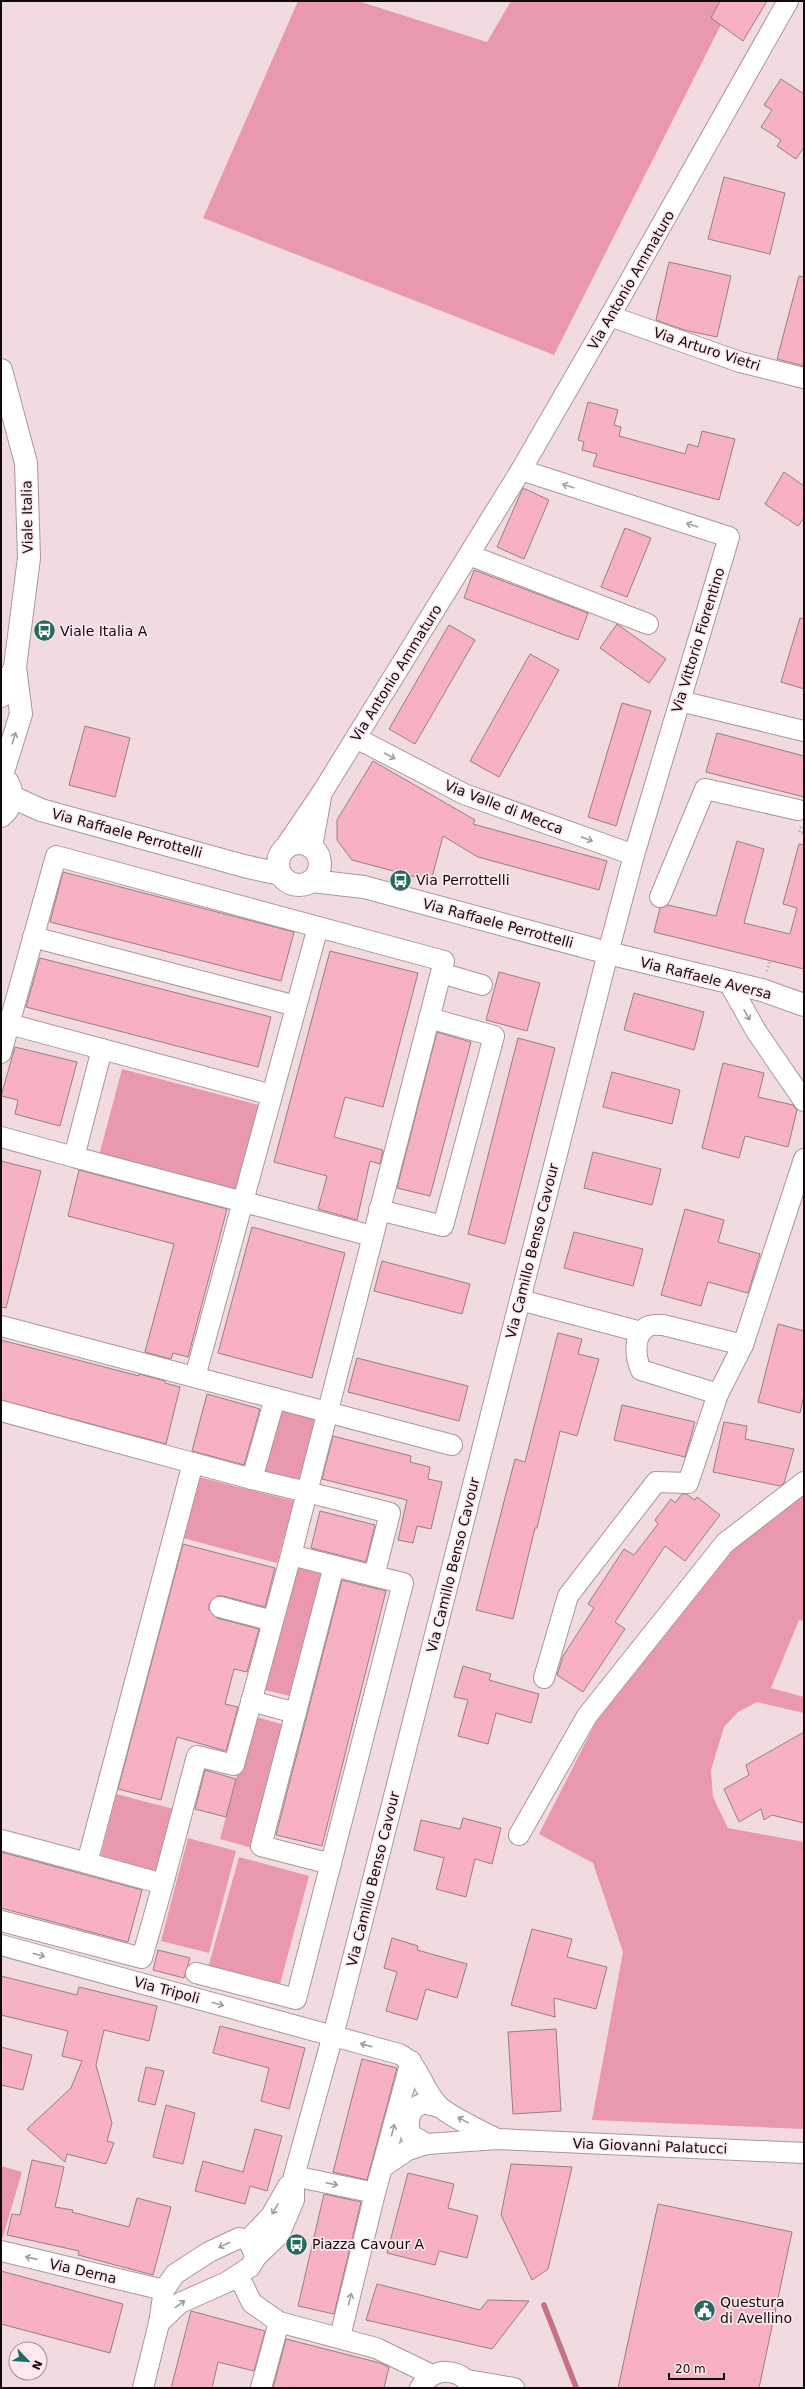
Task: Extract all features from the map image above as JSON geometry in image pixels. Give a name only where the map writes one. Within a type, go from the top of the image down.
[{"type":"main road","name":"Viale Italia","points":[[1,370],[26,463],[29,558],[15,667],[21,714],[2,775]]},
{"type":"main road","name":"Viale Italia","points":[[1,696],[15,667]]},
{"type":"main road","points":[[1,816],[8,810],[12,797],[10,784],[2,775]]},
{"type":"main road","name":"Via Raffaele Perrottelli","points":[[12,797],[41,810],[244,866],[281,860]]},
{"type":"main road","points":[[298,843],[315,864],[303,885],[296,885],[285,880],[281,860],[291,845],[298,843]]},
{"type":"main road","name":"Via Raffaele Perrottelli","points":[[315,864],[364,887],[608,953]]},
{"type":"main road","name":"Via Raffaele Aversa","points":[[608,953],[728,981],[804,1004]]},
{"type":"street","name":"Via Antonio Ammaturo","points":[[281,860],[521,470],[788,1]]},
{"type":"street","name":"Via Arturo Vietri","points":[[610,316],[740,362],[804,378]]},
{"type":"street","name":"Via Vittorio Fiorentino","points":[[521,470],[729,537],[634,855],[608,953]]},
{"type":"street","points":[[469,555],[648,624]]},
{"type":"street","points":[[680,701],[804,731]]},
{"type":"street","name":"Via Valle di Mecca","points":[[356,738],[464,794],[634,855]]},
{"type":"street","points":[[660,897],[705,789],[798,810]]},
{"type":"street","points":[[315,864],[323,791]]},
{"type":"street","points":[[1,1053],[56,856],[444,961],[291,1555],[234,1765],[197,1756],[142,1958],[1,1920]]},
{"type":"street","points":[[195,1377],[318,927]]},
{"type":"street","points":[[33,937],[296,1006]]},
{"type":"street","name":"Via Camillo Benso Cavour","points":[[252,2248],[280,2235],[294,2200],[294,2176],[332,2036],[608,953]]},
{"type":"street","points":[[441,973],[482,985]]},
{"type":"street","points":[[728,981],[756,1031],[804,1101]]},
{"type":"street","points":[[379,1210],[444,1226],[492,1044],[494,1036],[429,1018]]},
{"type":"street","points":[[9,1024],[272,1095]]},
{"type":"street","points":[[74,1157],[102,1049]]},
{"type":"street","points":[[1,1137],[372,1236]]},
{"type":"street","points":[[544,1678],[568,1596],[656,1482],[688,1483],[718,1394],[743,1345],[804,1159]]},
{"type":"street","points":[[520,1300],[641,1332]]},
{"type":"street","points":[[718,1394],[642,1370],[637,1362],[636,1350],[641,1332],[648,1326],[663,1324],[743,1345]]},
{"type":"street","points":[[1,1326],[452,1445]]},
{"type":"street","points":[[252,1479],[275,1398]]},
{"type":"street","points":[[1,1411],[252,1479],[390,1513],[374,1576]]},
{"type":"street","points":[[87,1863],[193,1463]]},
{"type":"street","points":[[519,1834],[587,1716],[726,1543],[804,1482]]},
{"type":"street","points":[[196,1973],[296,1999],[403,1583],[291,1555]]},
{"type":"street","points":[[331,1864],[261,1846],[334,1566]]},
{"type":"street","points":[[220,1607],[273,1621]]},
{"type":"street","points":[[251,1701],[296,1713]]},
{"type":"street","points":[[1,1840],[163,1884]]},
{"type":"street","name":"Via Tripoli","points":[[1,1945],[332,2036]]},
{"type":"street","points":[[332,2036],[399,2054],[411,2061],[375,2193],[340,2337]]},
{"type":"street","name":"Via Giovanni Palatucci","points":[[411,2061],[429,2095],[439,2106],[497,2139]]},
{"type":"street","name":"Via Giovanni Palatucci","points":[[427,2144],[411,2135],[408,2126],[411,2114],[416,2107],[424,2103],[439,2106]]},
{"type":"street","name":"Via Giovanni Palatucci","points":[[383,2168],[408,2150],[427,2144],[497,2139],[804,2153]]},
{"type":"street","points":[[294,2176],[375,2193]]},
{"type":"street","points":[[143,2388],[159,2323],[164,2290],[175,2274],[203,2258],[209,2252],[239,2238],[252,2248],[250,2267],[218,2285],[180,2302],[159,2323]]},
{"type":"street","name":"Via Derna","points":[[1,2251],[164,2290]]},
{"type":"street","points":[[203,2258],[208,2274],[218,2285]]},
{"type":"street","points":[[238,2275],[252,2303],[279,2322],[340,2337],[376,2348],[426,2381],[441,2371],[451,2371],[460,2374],[470,2384],[514,2388]]},
{"type":"street","points":[[261,2388],[279,2322]]},
{"type":"path","points":[[799,832],[804,833]]},
{"type":"shaded area","points":[[298,1],[358,1],[487,42],[511,1],[733,1],[554,355],[203,218]]},
{"type":"shaded area","points":[[122,1069],[259,1105],[236,1192],[99,1156]]},
{"type":"shaded area","points":[[278,1410],[315,1420],[299,1481],[262,1472]]},
{"type":"shaded area","points":[[199,1477],[294,1501],[277,1563],[183,1538]]},
{"type":"shaded area","points":[[804,1493],[804,1621],[799,1620],[771,1688],[804,1697],[804,1713],[757,1702],[738,1712],[724,1727],[711,1770],[713,1797],[728,1828],[804,1842],[804,2129],[592,2120],[623,1952],[593,1863],[539,1834],[596,1722],[729,1549]]},
{"type":"shaded area","points":[[293,1565],[326,1573],[294,1697],[261,1689]]},
{"type":"shaded area","points":[[253,1716],[285,1725],[252,1848],[220,1839]]},
{"type":"shaded area","points":[[116,1794],[174,1809],[158,1874],[100,1859]]},
{"type":"shaded area","points":[[188,1838],[236,1851],[209,1953],[161,1941]]},
{"type":"shaded area","points":[[239,1857],[309,1876],[279,1988],[208,1968]]},
{"type":"shaded area","points":[[1,2166],[22,2172],[1,2243]]},
{"type":"building","points":[[720,1],[767,1],[743,41],[711,18]]},
{"type":"building","points":[[781,79],[804,94],[804,147],[796,159],[777,146],[781,140],[761,127],[772,110],[764,105]]},
{"type":"building","points":[[724,177],[785,193],[770,254],[708,239]]},
{"type":"building","points":[[669,262],[731,276],[717,337],[684,330],[656,320]]},
{"type":"building","points":[[799,276],[804,277],[804,366],[777,359]]},
{"type":"building","points":[[588,402],[618,410],[614,425],[621,427],[619,436],[685,454],[688,444],[698,447],[702,431],[735,439],[719,500],[593,466],[597,454],[582,450],[584,442],[578,440]]},
{"type":"building","points":[[784,472],[804,486],[804,518],[798,526],[765,504]]},
{"type":"building","points":[[523,488],[549,500],[524,559],[497,547]]},
{"type":"building","points":[[625,528],[651,538],[627,597],[601,587]]},
{"type":"building","points":[[474,570],[588,613],[578,640],[464,598]]},
{"type":"building","points":[[800,618],[804,619],[804,689],[781,682]]},
{"type":"building","points":[[617,624],[666,659],[649,683],[600,648]]},
{"type":"building","points":[[449,625],[475,640],[415,744],[389,729]]},
{"type":"building","points":[[530,654],[559,670],[499,777],[470,761]]},
{"type":"building","points":[[622,703],[651,711],[616,826],[588,817]]},
{"type":"building","points":[[85,726],[130,738],[115,797],[69,785]]},
{"type":"building","points":[[717,733],[804,756],[804,797],[706,772]]},
{"type":"building","points":[[373,761],[475,820],[473,824],[607,861],[599,890],[478,857],[443,836],[431,881],[352,860],[337,840],[337,820]]},
{"type":"building","points":[[737,841],[764,849],[744,923],[790,934],[797,908],[783,904],[799,844],[804,845],[804,969],[654,932],[660,908],[668,905],[716,916]]},
{"type":"building","points":[[63,872],[294,932],[281,981],[50,922]]},
{"type":"building","points":[[330,951],[418,973],[383,1107],[345,1097],[334,1137],[383,1150],[380,1164],[370,1161],[357,1220],[318,1209],[327,1176],[274,1162]]},
{"type":"building","points":[[40,958],[271,1017],[258,1067],[26,1007]]},
{"type":"building","points":[[499,972],[540,983],[527,1031],[486,1020]]},
{"type":"building","points":[[634,993],[704,1012],[694,1050],[624,1030]]},
{"type":"building","points":[[437,1032],[471,1042],[430,1196],[397,1188]]},
{"type":"building","points":[[518,1038],[555,1048],[505,1244],[468,1234]]},
{"type":"building","points":[[15,1047],[77,1062],[60,1126],[15,1114],[18,1100],[1,1096]]},
{"type":"building","points":[[723,1063],[764,1073],[758,1097],[793,1105],[797,1110],[788,1147],[745,1136],[739,1158],[702,1148]]},
{"type":"building","points":[[612,1072],[680,1090],[672,1124],[603,1107]]},
{"type":"building","points":[[593,1152],[661,1169],[652,1205],[584,1188]]},
{"type":"building","points":[[1,1161],[41,1171],[6,1308],[1,1307]]},
{"type":"building","points":[[79,1170],[227,1209],[188,1357],[173,1353],[171,1359],[145,1352],[174,1244],[68,1216]]},
{"type":"building","points":[[685,1209],[724,1220],[718,1242],[760,1254],[748,1293],[708,1282],[701,1306],[661,1295]]},
{"type":"building","points":[[252,1227],[345,1253],[312,1378],[218,1353]]},
{"type":"building","points":[[574,1232],[643,1249],[633,1286],[564,1268]]},
{"type":"building","points":[[382,1261],[470,1284],[462,1314],[374,1291]]},
{"type":"building","points":[[778,1324],[804,1331],[804,1395],[800,1413],[758,1402]]},
{"type":"building","points":[[558,1333],[582,1339],[578,1354],[599,1359],[577,1436],[560,1431],[537,1528],[535,1528],[513,1619],[476,1610],[515,1459],[525,1462]]},
{"type":"building","points":[[1,1340],[139,1376],[139,1374],[180,1387],[166,1444],[1,1400]]},
{"type":"building","points":[[357,1358],[468,1386],[459,1421],[348,1392]]},
{"type":"building","points":[[207,1394],[260,1409],[244,1465],[192,1451]]},
{"type":"building","points":[[622,1405],[695,1422],[685,1457],[614,1440]]},
{"type":"building","points":[[724,1422],[747,1426],[745,1439],[794,1449],[784,1483],[780,1486],[713,1472]]},
{"type":"building","points":[[333,1436],[411,1456],[410,1462],[430,1467],[428,1479],[442,1482],[431,1529],[417,1526],[413,1543],[398,1540],[407,1500],[322,1479]]},
{"type":"building","points":[[682,1494],[686,1494],[695,1500],[697,1497],[720,1515],[685,1561],[665,1546],[615,1622],[625,1629],[583,1692],[557,1675],[563,1656],[594,1608],[588,1604],[624,1549],[634,1555],[658,1524],[655,1520],[671,1499],[675,1503]]},
{"type":"building","points":[[320,1511],[375,1525],[366,1562],[311,1548]]},
{"type":"building","points":[[183,1544],[275,1568],[265,1607],[223,1596],[217,1596],[209,1604],[209,1610],[217,1618],[259,1629],[247,1672],[234,1669],[225,1704],[238,1707],[226,1751],[177,1737],[161,1800],[118,1789]]},
{"type":"building","points":[[342,1580],[386,1591],[322,1846],[276,1835]]},
{"type":"building","points":[[463,1666],[491,1674],[489,1680],[539,1694],[531,1723],[496,1713],[488,1744],[458,1736],[468,1700],[454,1697]]},
{"type":"building","points":[[804,1732],[804,1823],[772,1815],[764,1820],[761,1809],[739,1822],[724,1789],[749,1775],[746,1765]]},
{"type":"building","points":[[205,1770],[236,1779],[226,1817],[195,1809]]},
{"type":"building","points":[[463,1818],[501,1828],[492,1864],[475,1859],[466,1897],[436,1889],[444,1858],[414,1850],[421,1820],[460,1829]]},
{"type":"building","points":[[1,1852],[142,1890],[128,1942],[1,1908]]},
{"type":"building","points":[[532,1929],[572,1939],[567,1957],[607,1967],[596,2009],[554,1998],[555,2017],[511,2005]]},
{"type":"building","points":[[392,1938],[418,1946],[417,1950],[467,1964],[457,1998],[426,1989],[417,2020],[386,2011],[397,1972],[384,1968]]},
{"type":"building","points":[[158,1950],[190,1958],[184,1978],[153,1970]]},
{"type":"building","points":[[1,1976],[77,1995],[79,1987],[157,2006],[149,2041],[104,2030],[96,2065],[112,2123],[107,2141],[114,2143],[106,2164],[67,2154],[65,2162],[27,2129],[71,2088],[82,2061],[62,2056],[68,2031],[1,2015]]},
{"type":"building","points":[[220,2026],[305,2048],[289,2109],[261,2101],[269,2068],[213,2053]]},
{"type":"building","points":[[556,2029],[561,2111],[513,2114],[508,2032]]},
{"type":"building","points":[[1,2047],[32,2055],[23,2090],[1,2085]]},
{"type":"building","points":[[362,2059],[397,2068],[367,2180],[333,2172]]},
{"type":"building","points":[[146,2067],[164,2071],[155,2105],[138,2101]]},
{"type":"building","points":[[166,2105],[195,2113],[183,2164],[153,2157]]},
{"type":"building","points":[[255,2129],[282,2136],[267,2191],[250,2186],[245,2204],[195,2191],[203,2161],[243,2172]]},
{"type":"building","points":[[32,2160],[64,2167],[55,2207],[73,2210],[72,2212],[129,2227],[137,2198],[171,2207],[153,2275],[78,2255],[79,2251],[7,2235],[12,2214],[20,2215]]},
{"type":"building","points":[[511,2164],[572,2167],[548,2269],[532,2280],[501,2215]]},
{"type":"building","points":[[408,2173],[454,2184],[448,2208],[478,2216],[467,2258],[439,2251],[435,2265],[387,2253]]},
{"type":"building","points":[[324,2194],[361,2202],[334,2314],[298,2306]]},
{"type":"building","name":"Questura di Avellino","points":[[658,2204],[792,2232],[759,2388],[618,2388]]},
{"type":"building","points":[[1,2271],[123,2304],[110,2353],[1,2324]]},
{"type":"building","points":[[377,2284],[480,2310],[488,2300],[529,2301],[492,2349],[366,2320]]},
{"type":"building","points":[[191,2311],[265,2331],[254,2371],[218,2362],[212,2388],[171,2388]]},
{"type":"building","points":[[286,2339],[380,2363],[389,2367],[384,2388],[273,2388]]},
{"type":"waterway","points":[[544,2305],[576,2387]]},
{"type":"place","name":"Viale Italia A","points":[[45,631]]},
{"type":"place","name":"Via Perrottelli","points":[[401,880]]},
{"type":"place","name":"Piazza Cavour A","points":[[297,2244]]},
{"type":"place","name":"Questura di Avellino","points":[[705,2310]]}]
